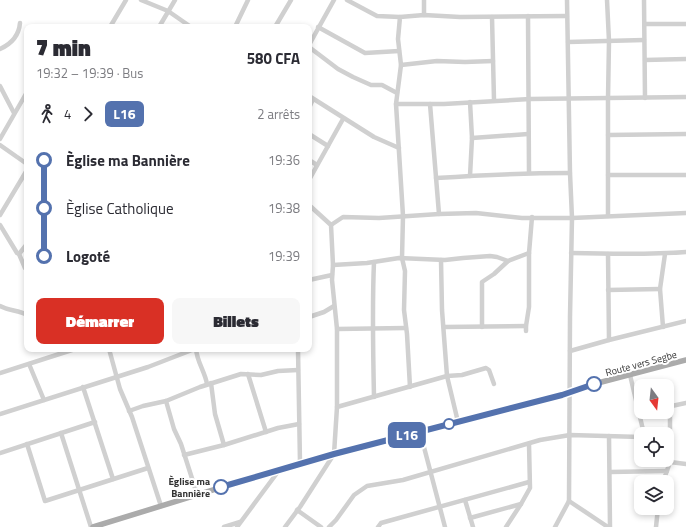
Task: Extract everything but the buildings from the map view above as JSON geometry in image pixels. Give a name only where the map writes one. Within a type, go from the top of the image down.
[{"type":"main road","name":"Route vers Segbe","points":[[92,527],[300,463],[686,360]]},
{"type":"street","points":[[112,24],[126,0]]},
{"type":"street","points":[[141,0],[168,11],[187,24]]},
{"type":"street","points":[[161,24],[175,0]]},
{"type":"street","points":[[236,24],[248,0]]},
{"type":"street","points":[[277,24],[291,0]]},
{"type":"street","points":[[312,40],[334,0]]},
{"type":"street","points":[[347,0],[377,16],[400,17],[424,15],[460,18],[567,16]]},
{"type":"street","points":[[424,0],[424,15]]},
{"type":"street","points":[[555,527],[569,501],[572,218],[567,0]]},
{"type":"street","points":[[607,0],[609,41],[608,216]]},
{"type":"street","points":[[644,0],[645,98]]},
{"type":"street","points":[[528,16],[530,99],[528,134],[529,173]]},
{"type":"street","points":[[400,17],[399,51],[401,65],[396,104],[403,216],[402,258],[405,271],[403,302],[410,387]]},
{"type":"street","points":[[492,17],[494,100]]},
{"type":"street","points":[[0,49],[17,35],[20,29],[20,23]]},
{"type":"street","points":[[645,24],[686,24]]},
{"type":"street","points":[[318,27],[365,53],[399,51]]},
{"type":"street","points":[[568,42],[644,40]]},
{"type":"street","points":[[312,48],[332,64],[353,77],[371,85],[382,85],[397,93]]},
{"type":"street","points":[[644,60],[686,59]]},
{"type":"street","points":[[401,65],[437,61],[493,61]]},
{"type":"street","points":[[0,86],[14,113]]},
{"type":"street","points":[[0,139],[24,97]]},
{"type":"street","points":[[396,104],[430,104],[530,99],[686,97]]},
{"type":"street","points":[[312,98],[343,119],[374,137],[399,148]]},
{"type":"street","points":[[470,102],[472,138],[470,176]]},
{"type":"street","points":[[430,104],[439,214]]},
{"type":"street","points":[[312,174],[343,119]]},
{"type":"street","points":[[472,138],[528,134]]},
{"type":"street","points":[[608,135],[686,134]]},
{"type":"street","points":[[312,136],[328,146]]},
{"type":"street","points":[[0,145],[24,162]]},
{"type":"street","points":[[312,162],[317,165]]},
{"type":"street","points":[[436,178],[529,173],[570,173]]},
{"type":"street","points":[[0,215],[24,175]]},
{"type":"street","points":[[608,176],[686,175]]},
{"type":"street","points":[[285,527],[334,454],[337,406],[337,329],[332,275],[331,225],[312,209]]},
{"type":"street","points":[[331,225],[343,217],[379,218],[476,213],[522,218],[572,218],[686,213]]},
{"type":"street","points":[[444,327],[526,328],[529,307],[529,253],[532,217]]},
{"type":"street","points":[[0,225],[19,254],[24,266]]},
{"type":"street","points":[[19,254],[24,248]]},
{"type":"street","points":[[571,253],[665,254],[686,252]]},
{"type":"street","points":[[482,327],[482,282],[498,271],[508,261],[529,253]]},
{"type":"street","points":[[608,254],[609,340]]},
{"type":"street","points":[[663,327],[660,288],[665,254]]},
{"type":"street","points":[[333,265],[402,258],[441,260],[490,256],[508,261]]},
{"type":"street","points":[[441,260],[447,376],[458,422]]},
{"type":"street","points":[[374,262],[372,292],[374,329],[374,397]]},
{"type":"street","points":[[312,279],[332,275]]},
{"type":"street","points":[[608,290],[660,288]]},
{"type":"street","points":[[0,306],[24,313]]},
{"type":"street","points":[[312,316],[324,312],[334,306]]},
{"type":"street","points":[[570,351],[686,321]]},
{"type":"street","points":[[337,329],[406,328]]},
{"type":"street","points":[[0,373],[66,352]]},
{"type":"street","points":[[110,352],[120,389],[129,411],[161,506]]},
{"type":"street","points":[[0,414],[148,367],[188,352]]},
{"type":"street","points":[[197,352],[209,384],[215,414],[224,445]]},
{"type":"street","points":[[298,352],[300,463]]},
{"type":"street","points":[[29,364],[44,400]]},
{"type":"street","points":[[337,406],[447,376],[462,375],[488,368],[494,384]]},
{"type":"street","points":[[129,411],[166,401],[209,384],[241,374],[261,375],[278,371],[298,370]]},
{"type":"street","points":[[248,374],[266,432]]},
{"type":"street","points":[[630,375],[634,394]]},
{"type":"street","points":[[83,387],[113,479]]},
{"type":"street","points":[[166,401],[197,494]]},
{"type":"street","points":[[674,406],[686,403]]},
{"type":"street","points":[[0,452],[95,422]]},
{"type":"street","points":[[184,455],[299,424]]},
{"type":"street","points":[[420,432],[446,527]]},
{"type":"street","points":[[61,433],[92,527]]},
{"type":"street","points":[[329,527],[336,520],[354,495],[364,488],[403,480],[529,444],[570,435],[634,436]]},
{"type":"street","points":[[609,436],[609,527]]},
{"type":"street","points":[[26,444],[45,502],[148,468]]},
{"type":"street","points":[[506,527],[530,488],[529,444]]},
{"type":"street","points":[[674,462],[686,464]]},
{"type":"street","points":[[666,475],[668,467]]},
{"type":"street","points":[[237,527],[281,469]]},
{"type":"street","points":[[610,472],[667,471]]},
{"type":"street","points":[[378,527],[381,523],[529,482]]},
{"type":"street","points":[[465,500],[473,527]]},
{"type":"street","points":[[569,501],[609,527]]},
{"type":"street","points":[[470,518],[521,504]]},
{"type":"street","points":[[297,510],[321,527]]},
{"type":"street","points":[[656,527],[657,515]]},
{"type":"street","points":[[224,527],[241,522]]},
{"type":"street","points":[[105,523],[111,527]]},
{"type":"bus line","name":"L16","points":[[221,487],[334,454],[562,395],[594,384]]},
{"type":"place","name":"Èglise ma Bannière","points":[[221,487]]}]
